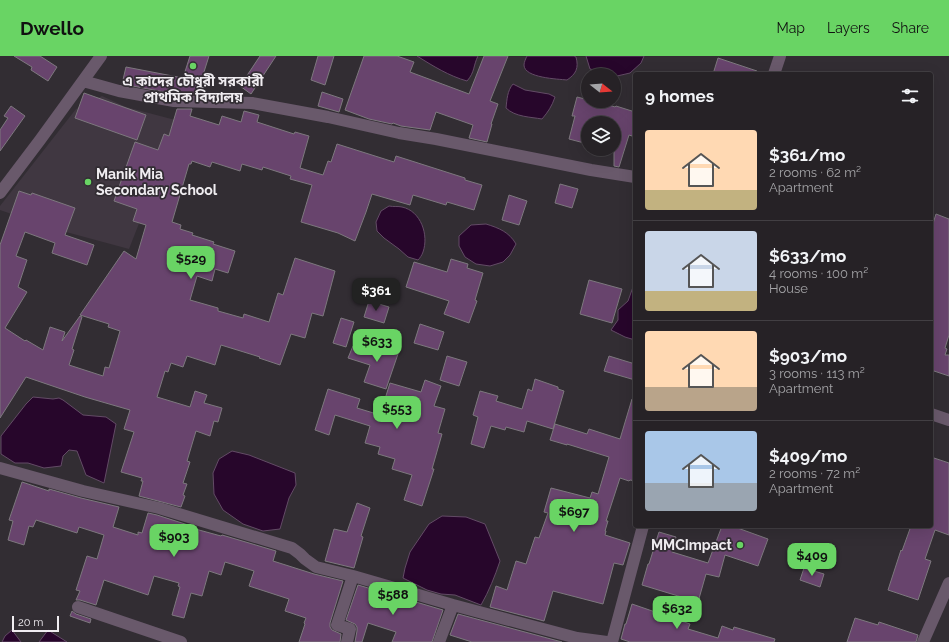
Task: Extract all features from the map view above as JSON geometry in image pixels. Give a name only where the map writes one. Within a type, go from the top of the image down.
[{"type":"street","points":[[0,193],[101,56]]},
{"type":"street","points":[[775,72],[780,56]]},
{"type":"street","points":[[83,81],[119,91],[174,101],[252,103],[328,116],[399,133],[633,177]]},
{"type":"street","points":[[933,415],[949,420]]},
{"type":"street","points":[[0,468],[83,491],[159,508],[292,548],[316,567],[577,638],[607,642]]},
{"type":"street","points":[[612,642],[642,528]]},
{"type":"street","points":[[347,642],[350,629],[337,625],[353,576]]},
{"type":"street","points":[[923,642],[949,583]]},
{"type":"street","points":[[439,642],[453,605]]},
{"type":"street","points":[[78,607],[181,642]]},
{"type":"shaded area","points":[[417,56],[478,56],[471,75],[467,81],[447,74]]},
{"type":"shaded area","points":[[527,56],[574,56],[576,57],[577,68],[575,73],[567,80],[542,77],[529,73],[525,69],[524,64]]},
{"type":"shaded area","points":[[586,56],[644,56],[641,63],[630,73],[621,75],[621,68],[590,68]]},
{"type":"shaded area","points":[[513,84],[525,90],[549,94],[555,97],[550,109],[542,119],[518,115],[506,108],[508,93]]},
{"type":"shaded area","name":"Manik Mia Secondary School","points":[[102,96],[126,107],[179,121],[129,249],[55,229],[0,210],[0,206],[76,109]]},
{"type":"shaded area","points":[[389,206],[409,209],[419,219],[424,231],[425,245],[423,253],[418,260],[408,257],[377,231],[376,222],[381,211]]},
{"type":"shaded area","points":[[486,224],[503,231],[510,236],[516,244],[510,255],[503,262],[490,266],[476,264],[465,257],[459,246],[459,236],[471,225]]},
{"type":"shaded area","points":[[633,287],[633,339],[611,330],[618,320],[618,310],[628,301]]},
{"type":"shaded area","points":[[33,397],[53,399],[59,398],[83,415],[106,417],[116,424],[104,483],[86,475],[77,451],[69,450],[63,456],[61,466],[44,468],[28,463],[15,463],[1,454],[1,436]]},
{"type":"shaded area","points":[[232,451],[249,455],[295,473],[296,485],[289,498],[280,529],[263,531],[243,524],[223,510],[214,494],[213,473],[219,459]]},
{"type":"shaded area","points":[[442,516],[466,517],[485,524],[500,561],[492,583],[481,605],[455,595],[441,594],[427,590],[403,578],[410,552],[429,524]]},
{"type":"shaded area","points":[[12,630],[21,642],[2,642],[5,636]]},
{"type":"shaded area","points":[[48,630],[67,642],[39,642]]},
{"type":"building","points":[[14,56],[40,56],[57,67],[48,81],[31,70],[32,67]]},
{"type":"building","points":[[190,56],[209,56],[197,94],[175,94],[122,84],[126,67],[183,78]]},
{"type":"building","points":[[260,56],[276,56],[251,94],[240,86]]},
{"type":"building","points":[[318,56],[334,56],[325,85],[311,80]]},
{"type":"building","points":[[364,56],[397,56],[414,62],[410,72],[469,94],[484,56],[508,56],[490,101],[498,104],[487,142],[469,138],[473,125],[436,112],[430,130],[401,126],[393,123],[369,119],[345,110]]},
{"type":"building","points":[[718,58],[757,71],[757,72],[714,72]]},
{"type":"building","points":[[322,92],[343,99],[339,112],[318,106]]},
{"type":"building","points":[[84,93],[146,115],[137,140],[75,118]]},
{"type":"building","points":[[577,97],[581,98],[581,108],[621,108],[633,111],[633,136],[629,135],[619,167],[614,166],[614,156],[621,156],[621,116],[581,116],[581,142],[569,139],[575,116],[572,116]]},
{"type":"building","points":[[11,106],[25,116],[0,151],[0,130],[8,118],[4,116]]},
{"type":"building","points":[[177,109],[192,109],[190,116],[219,125],[222,116],[241,122],[244,111],[259,115],[257,122],[294,134],[295,132],[309,136],[300,168],[323,175],[328,161],[331,162],[337,144],[394,162],[396,156],[465,178],[465,180],[482,185],[474,210],[447,202],[446,205],[413,195],[410,205],[372,194],[355,241],[338,233],[301,222],[312,185],[290,179],[291,176],[263,167],[262,170],[242,164],[240,171],[212,162],[210,167],[192,161],[191,164],[189,164],[172,222],[181,225],[180,229],[193,233],[192,235],[235,251],[228,273],[215,269],[212,281],[197,276],[190,300],[218,308],[218,311],[243,318],[244,314],[269,322],[278,293],[283,295],[295,258],[335,271],[323,316],[312,313],[305,338],[291,334],[280,365],[221,345],[215,365],[187,356],[183,367],[171,363],[168,372],[165,371],[157,397],[190,407],[195,391],[207,395],[204,403],[222,408],[218,422],[214,421],[210,436],[196,431],[187,461],[190,462],[183,483],[187,484],[181,507],[139,496],[143,481],[141,481],[142,478],[121,472],[134,432],[124,429],[130,410],[85,397],[26,377],[0,418],[0,245],[19,191],[31,195],[32,193],[75,208],[65,235],[94,245],[87,265],[52,253],[55,243],[25,232],[16,256],[27,260],[18,287],[27,292],[5,328],[25,341],[26,340],[43,350],[50,327],[65,332],[62,341],[80,316],[82,317],[72,349],[74,350],[69,365],[103,376],[105,367],[109,368],[120,331],[108,327],[109,324],[80,315],[124,251],[136,259],[146,225],[133,221],[137,209],[114,201],[135,142],[158,150],[164,134],[169,136]]},
{"type":"building","points":[[560,184],[578,189],[572,208],[555,203]]},
{"type":"building","points":[[509,195],[527,201],[519,225],[502,220]]},
{"type":"building","points":[[936,214],[949,219],[949,335],[945,348],[947,349],[945,355],[949,355],[949,376],[933,371],[933,224]]},
{"type":"building","points":[[451,259],[468,264],[467,268],[483,273],[475,300],[477,301],[469,323],[444,314],[449,301],[406,287],[414,262],[447,272]]},
{"type":"building","points":[[589,280],[622,289],[612,323],[580,314]]},
{"type":"building","points":[[369,301],[389,307],[384,323],[364,317]]},
{"type":"building","points":[[341,318],[354,322],[346,347],[333,343]]},
{"type":"building","points":[[420,324],[444,332],[438,350],[414,343]]},
{"type":"building","points":[[380,341],[400,348],[386,389],[364,382],[370,365],[348,358],[353,346],[376,353]]},
{"type":"building","points":[[447,356],[467,362],[459,386],[440,380]]},
{"type":"building","points":[[609,356],[633,363],[633,379],[604,371]]},
{"type":"building","points":[[535,379],[558,387],[558,389],[564,391],[553,429],[527,421],[524,432],[506,427],[505,430],[491,426],[484,448],[471,444],[478,417],[473,415],[480,391],[498,396],[496,401],[522,409],[528,389],[532,391]]},
{"type":"building","points":[[425,380],[441,386],[434,406],[445,409],[438,433],[442,434],[432,469],[434,469],[422,506],[404,500],[412,475],[392,469],[395,459],[378,454],[380,447],[365,443],[370,426],[335,415],[329,435],[315,430],[328,389],[360,399],[357,408],[380,415],[390,383],[421,392]]},
{"type":"building","points":[[633,399],[633,481],[620,478],[606,521],[608,521],[605,531],[605,535],[630,543],[623,565],[614,563],[603,604],[553,591],[544,621],[490,607],[496,586],[507,590],[516,561],[526,564],[535,537],[539,538],[548,513],[544,512],[551,488],[590,498],[592,492],[598,494],[609,457],[550,440],[555,424],[587,434],[589,429],[620,439]]},
{"type":"building","points":[[933,458],[949,463],[949,535],[935,530],[925,559],[931,561],[918,600],[888,590],[901,550],[902,551],[910,528],[933,528]]},
{"type":"building","points":[[22,482],[49,491],[49,489],[119,507],[113,527],[138,535],[138,532],[142,533],[148,513],[157,515],[188,525],[188,527],[221,536],[222,535],[276,551],[273,561],[314,574],[343,581],[330,623],[332,630],[341,634],[340,642],[299,642],[306,618],[285,611],[289,599],[249,586],[254,571],[225,562],[221,575],[209,571],[202,596],[191,593],[184,618],[172,615],[180,587],[178,586],[179,583],[154,576],[148,595],[104,580],[96,605],[76,600],[80,591],[76,590],[87,556],[97,559],[104,535],[79,527],[77,533],[36,520],[33,527],[29,526],[24,545],[8,540],[13,521],[9,520]]},
{"type":"building","points":[[357,503],[370,508],[361,536],[363,537],[354,568],[325,561],[334,529],[347,532]]},
{"type":"building","points":[[721,528],[738,528],[768,539],[758,566],[725,555],[719,577],[706,574],[698,602],[642,585],[659,532],[676,537],[672,552],[708,563]]},
{"type":"building","points":[[804,568],[824,574],[820,587],[800,580]]},
{"type":"building","points":[[358,585],[443,610],[432,642],[392,642],[396,632],[368,623],[362,642],[355,642],[357,627],[355,624],[346,620]]},
{"type":"building","points":[[632,604],[690,624],[688,629],[718,638],[722,626],[733,630],[734,627],[775,639],[774,642],[630,642],[621,639]]},
{"type":"building","points":[[72,611],[76,614],[91,619],[90,623],[70,616]]},
{"type":"building","points":[[458,614],[562,642],[472,642],[450,635]]},
{"type":"building","points":[[855,618],[878,625],[879,622],[918,635],[916,642],[847,642]]},
{"type":"place","name":"এ কাদের চৌধুরী সরকারী প্রাথমিক বিদ্যালয়","points":[[193,66]]},
{"type":"place","name":"Manik Mia Secondary School","points":[[88,182]]},
{"type":"place","name":"MMCImpact","points":[[740,545]]}]
